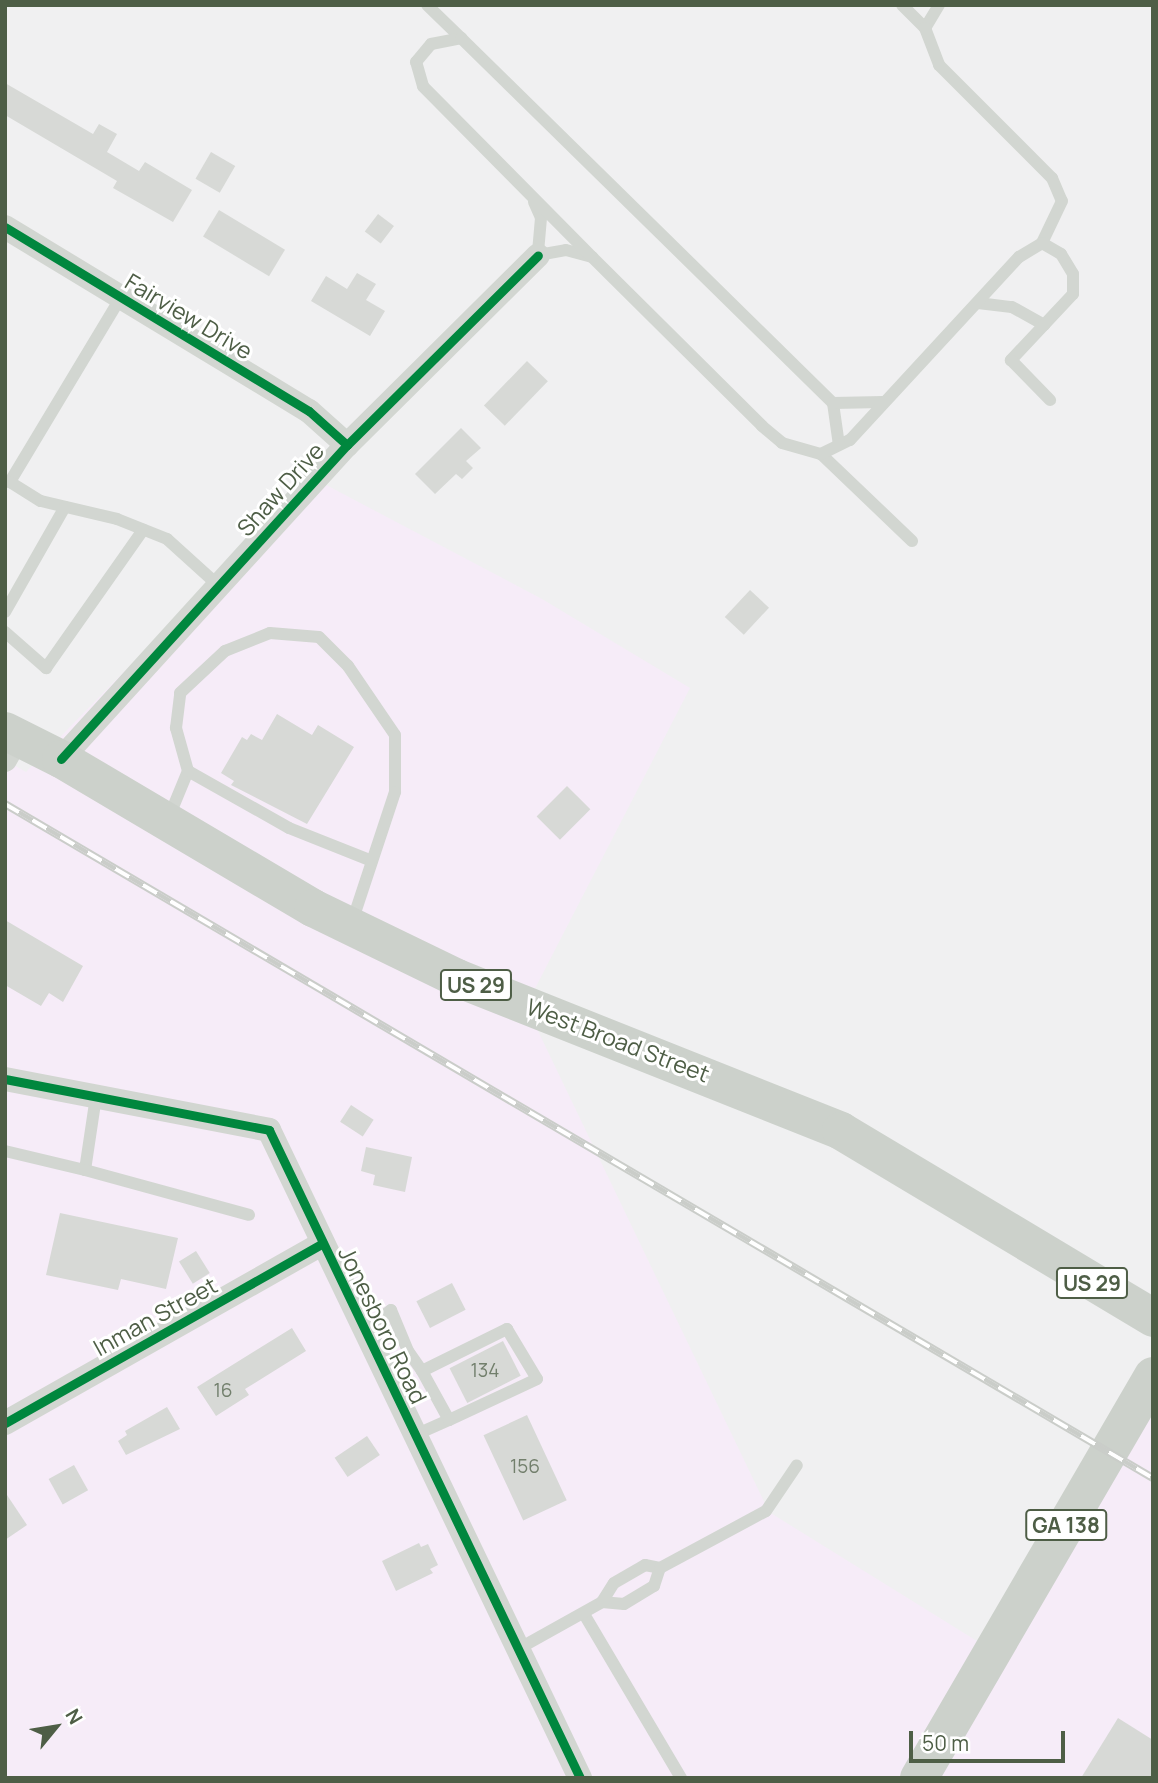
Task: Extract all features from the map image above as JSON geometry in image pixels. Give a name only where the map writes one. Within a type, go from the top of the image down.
[{"type":"main road","name":"West Broad Street","points":[[9,743],[61,759],[166,824],[313,908],[457,978],[841,1131],[1153,1318]]},
{"type":"main road","name":"GA 138","points":[[919,1778],[1153,1376]]},
{"type":"street","name":"Fairview Drive","points":[[5,227],[309,411],[347,445]]},
{"type":"street","name":"Shaw Drive","points":[[61,759],[347,445],[538,255]]},
{"type":"street","name":"Jonesboro Road","points":[[5,1079],[269,1130],[580,1778]]},
{"type":"street","name":"Inman Street","points":[[5,1423],[323,1243]]},
{"type":"lane","points":[[427,5],[832,403],[839,445]]},
{"type":"lane","points":[[821,454],[850,440],[1020,257],[1042,243],[1062,201],[1052,178],[939,65],[925,28],[902,5]]},
{"type":"lane","points":[[925,28],[939,5]]},
{"type":"lane","points":[[461,38],[431,44],[416,62],[423,86],[762,426],[782,443],[821,454],[912,541]]},
{"type":"lane","points":[[531,195],[541,218],[538,255],[566,250],[592,257]]},
{"type":"lane","points":[[1042,243],[1061,254],[1073,274],[1073,294],[1064,307],[1010,360],[1050,400]]},
{"type":"lane","points":[[121,297],[7,483],[41,500],[167,539],[219,586]]},
{"type":"lane","points":[[978,303],[1012,307],[1044,325]]},
{"type":"lane","points":[[832,403],[883,402]]},
{"type":"lane","points":[[5,612],[65,507]]},
{"type":"lane","points":[[5,632],[46,668],[143,530]]},
{"type":"lane","points":[[166,824],[188,771],[176,728],[180,693],[225,651],[270,634],[319,637],[348,666],[396,735],[395,792],[352,925]]},
{"type":"lane","points":[[188,771],[289,828],[372,861]]},
{"type":"lane","points":[[85,1170],[96,1097]]},
{"type":"lane","points":[[5,1151],[249,1215]]},
{"type":"lane","points":[[364,1329],[391,1310],[408,1351],[449,1420]]},
{"type":"lane","points":[[415,1435],[537,1379],[507,1329],[422,1371]]},
{"type":"lane","points":[[518,1649],[584,1614],[602,1602],[614,1583],[645,1565],[660,1568],[766,1511],[796,1465]]},
{"type":"lane","points":[[602,1602],[624,1604],[654,1586],[660,1568]]},
{"type":"lane","points":[[584,1614],[681,1778]]},
{"type":"shaded area","points":[[313,478],[542,599],[690,688],[526,1006],[769,1512],[993,1651],[1153,1392],[1153,1778],[5,1778],[5,760],[26,772]]},
{"type":"building","points":[[5,83],[93,134],[99,124],[117,134],[107,152],[139,171],[145,162],[192,190],[173,222],[113,188],[117,181],[5,115]]},
{"type":"building","points":[[211,152],[235,166],[220,193],[196,179]]},
{"type":"building","points":[[219,210],[285,250],[269,276],[203,237]]},
{"type":"building","points":[[378,214],[394,226],[381,244],[365,232]]},
{"type":"building","points":[[357,273],[376,284],[366,300],[385,311],[370,336],[311,301],[326,276],[347,289]]},
{"type":"building","points":[[527,361],[548,381],[505,426],[484,406]]},
{"type":"building","points":[[461,428],[481,448],[466,461],[473,468],[462,479],[456,474],[435,494],[415,474]]},
{"type":"building","points":[[750,590],[769,608],[744,635],[725,617]]},
{"type":"building","points":[[277,714],[312,735],[318,725],[354,747],[307,824],[231,785],[234,781],[221,773],[242,737],[247,740],[251,734],[262,740]]},
{"type":"building","points":[[567,786],[590,809],[560,840],[537,816]]},
{"type":"building","points":[[5,920],[83,966],[63,1002],[49,993],[41,1006],[5,985]]},
{"type":"building","points":[[351,1105],[374,1120],[363,1136],[340,1122]]},
{"type":"building","points":[[366,1147],[412,1157],[405,1192],[373,1185],[375,1175],[361,1171]]},
{"type":"building","points":[[60,1213],[178,1238],[166,1289],[121,1279],[118,1290],[46,1275]]},
{"type":"building","points":[[196,1251],[210,1273],[193,1284],[179,1262]]},
{"type":"building","points":[[452,1283],[466,1310],[430,1328],[416,1301]]},
{"type":"building","points":[[292,1328],[306,1351],[245,1389],[249,1395],[216,1416],[197,1387]]},
{"type":"building","points":[[503,1341],[521,1376],[467,1403],[450,1368]]},
{"type":"building","points":[[167,1407],[180,1429],[126,1455],[118,1441],[127,1435],[125,1431]]},
{"type":"building","points":[[527,1415],[567,1500],[523,1520],[483,1435]]},
{"type":"building","points":[[367,1436],[380,1455],[348,1477],[335,1458]]},
{"type":"building","points":[[74,1465],[88,1490],[63,1504],[49,1479]]},
{"type":"building","points":[[5,1492],[27,1525],[5,1540]]},
{"type":"building","points":[[419,1543],[421,1547],[428,1544],[438,1565],[430,1569],[433,1573],[396,1591],[382,1561]]},
{"type":"building","points":[[1118,1718],[1153,1740],[1153,1778],[1081,1778]]},
{"type":"railway","points":[[5,804],[1153,1478]]},
{"type":"cycle path","points":[[5,227],[309,411],[347,445]]},
{"type":"cycle path","points":[[61,759],[347,445],[538,255]]},
{"type":"cycle path","points":[[5,1079],[269,1130],[580,1778]]},
{"type":"cycle path","points":[[5,1423],[323,1243]]}]
